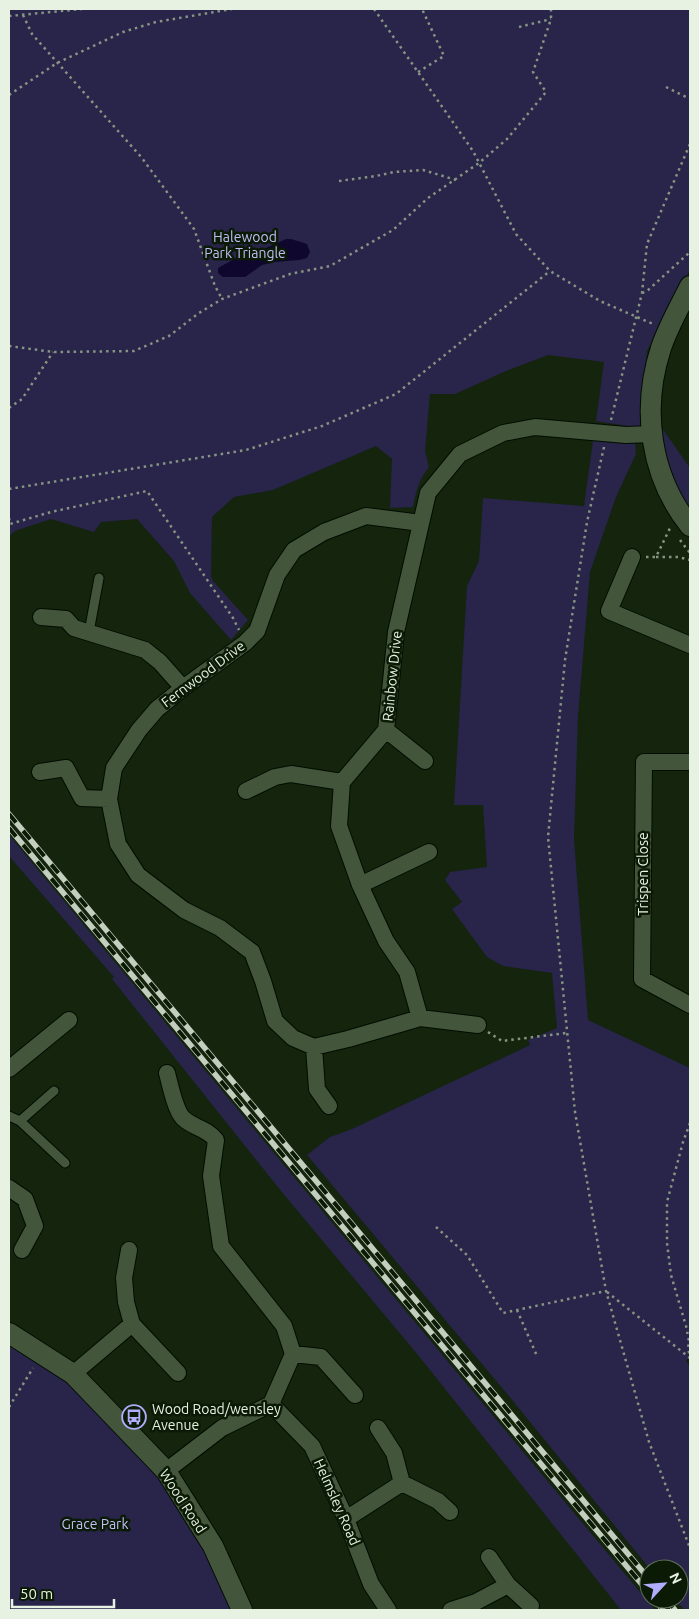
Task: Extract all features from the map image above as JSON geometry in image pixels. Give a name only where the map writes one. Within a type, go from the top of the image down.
[{"type":"street","points":[[681,526],[661,475],[655,453],[652,434],[651,390],[656,368],[670,327],[690,286]]},
{"type":"street","name":"Rainbow Drive","points":[[342,782],[386,730],[396,632],[428,493],[460,454],[503,434],[535,428],[626,435],[652,434]]},
{"type":"street","name":"Fernwood Drive","points":[[314,1047],[293,1038],[275,1021],[263,980],[252,952],[220,928],[184,910],[138,876],[118,844],[109,798],[114,768],[139,730],[157,709],[257,631],[277,575],[294,550],[324,532],[366,516],[421,523]]},
{"type":"street","points":[[632,557],[609,611],[690,645]]},
{"type":"street","points":[[41,617],[66,619],[74,628],[145,650],[160,662],[183,688]]},
{"type":"street","points":[[386,730],[425,761]]},
{"type":"street","name":"Trispen Close","points":[[690,762],[644,762],[642,979],[690,1005]]},
{"type":"street","points":[[40,772],[66,768],[82,798],[109,798]]},
{"type":"street","points":[[246,792],[275,777],[291,774],[342,782],[339,826],[360,885],[386,941],[407,972],[420,1018]]},
{"type":"street","points":[[360,885],[429,852]]},
{"type":"street","points":[[329,1106],[317,1089],[314,1047],[420,1018],[478,1025]]},
{"type":"street","points":[[9,1068],[69,1020]]},
{"type":"street","points":[[166,1471],[222,1428],[272,1404],[293,1354],[284,1326],[221,1246],[211,1176],[216,1140],[210,1133],[183,1118],[178,1109],[167,1073]]},
{"type":"street","points":[[9,1188],[25,1199],[35,1226],[22,1250]]},
{"type":"street","points":[[129,1250],[124,1278],[126,1302],[132,1324],[178,1372]]},
{"type":"street","points":[[72,1374],[132,1324]]},
{"type":"street","name":"Wood Road","points":[[9,1333],[72,1374],[166,1471],[212,1546],[242,1610]]},
{"type":"street","points":[[293,1354],[321,1357],[355,1395]]},
{"type":"street","name":"Helmsley Road","points":[[272,1404],[312,1446],[346,1518],[371,1584],[388,1610]]},
{"type":"street","points":[[378,1428],[394,1453],[402,1483],[438,1502],[450,1512]]},
{"type":"street","points":[[346,1518],[402,1483]]},
{"type":"street","points":[[489,1557],[508,1585],[531,1606]]},
{"type":"street","points":[[451,1610],[476,1602],[508,1585]]},
{"type":"lane","points":[[89,632],[99,578]]},
{"type":"lane","points":[[20,1121],[54,1091]]},
{"type":"lane","points":[[9,1116],[20,1121],[66,1163]]},
{"type":"path","points":[[9,16],[82,9]]},
{"type":"path","points":[[9,95],[56,63],[123,32],[148,25],[232,9]]},
{"type":"path","points":[[374,9],[473,151],[516,234],[550,270],[600,301],[636,317]]},
{"type":"path","points":[[418,72],[444,56],[422,9]]},
{"type":"path","points":[[9,346],[53,352],[134,351],[169,336],[199,313],[222,299],[290,274],[330,266],[393,230],[428,198],[479,164],[507,139],[546,92],[533,72],[551,19],[551,9]]},
{"type":"path","points":[[23,15],[32,34],[142,158],[194,229],[215,286],[222,299]]},
{"type":"path","points":[[519,27],[551,19]]},
{"type":"path","points":[[666,87],[690,99]]},
{"type":"path","points":[[690,144],[647,244],[642,293],[586,522],[565,660],[548,837],[575,1112],[606,1291],[649,1442],[690,1548]]},
{"type":"path","points":[[338,181],[394,172],[423,170],[456,180]]},
{"type":"path","points":[[642,293],[690,252]]},
{"type":"path","points":[[9,488],[246,450],[322,426],[396,394],[550,270]]},
{"type":"path","points":[[9,408],[22,400],[53,352]]},
{"type":"path","points":[[9,518],[10,524],[52,512],[147,491],[233,618]]},
{"type":"path","points":[[656,557],[681,526]]},
{"type":"path","points":[[632,557],[678,557],[690,560]]},
{"type":"path","points":[[478,1025],[502,1041],[566,1032]]},
{"type":"path","points":[[690,1123],[667,1202],[667,1236],[671,1275],[690,1341],[688,1349],[690,1357]]},
{"type":"path","points":[[436,1227],[467,1255],[502,1313],[606,1291]]},
{"type":"path","points":[[606,1291],[690,1357]]},
{"type":"path","points":[[516,1310],[537,1356]]},
{"type":"path","points":[[9,1407],[42,1354]]},
{"type":"green space","name":"Halewood Park Triangle","points":[[9,9],[690,9],[690,270],[647,351],[644,385],[646,429],[596,421],[604,362],[548,355],[455,394],[430,394],[425,451],[429,467],[420,481],[413,507],[390,508],[392,459],[376,446],[273,490],[234,497],[212,517],[211,576],[213,581],[248,620],[231,640],[190,593],[174,561],[137,519],[101,522],[94,532],[51,519],[15,531],[9,536]]},
{"type":"green space","points":[[650,411],[690,468],[690,521],[670,497]]},
{"type":"green space","points":[[593,440],[635,442],[636,454],[616,497],[590,572],[578,716],[574,839],[588,1020],[690,1068],[690,1358],[686,1360],[690,1368],[690,1610],[684,1609],[689,1609],[689,1559],[642,1559],[508,1395],[307,1155],[330,1137],[352,1129],[530,1045],[528,1040],[557,1028],[552,973],[503,966],[487,957],[452,909],[462,902],[445,880],[450,872],[487,867],[483,805],[454,805],[467,586],[479,561],[483,498],[584,506]]},
{"type":"green space","points":[[9,835],[639,1591],[639,1609],[655,1610],[621,1610],[418,1355],[281,1191],[112,979],[114,977],[9,856]]},
{"type":"green space","name":"Grace Park","points":[[9,1333],[61,1367],[173,1483],[241,1610],[9,1610]]},
{"type":"shaded area","points":[[286,239],[307,244],[310,252],[307,258],[262,265],[245,277],[223,277],[218,273],[218,268],[238,257],[257,252]]},
{"type":"railway","points":[[9,814],[639,1567]]},
{"type":"railway","points":[[9,828],[639,1581]]},
{"type":"place","name":"Wood Road/wensley Avenue","points":[[134,1417]]}]
